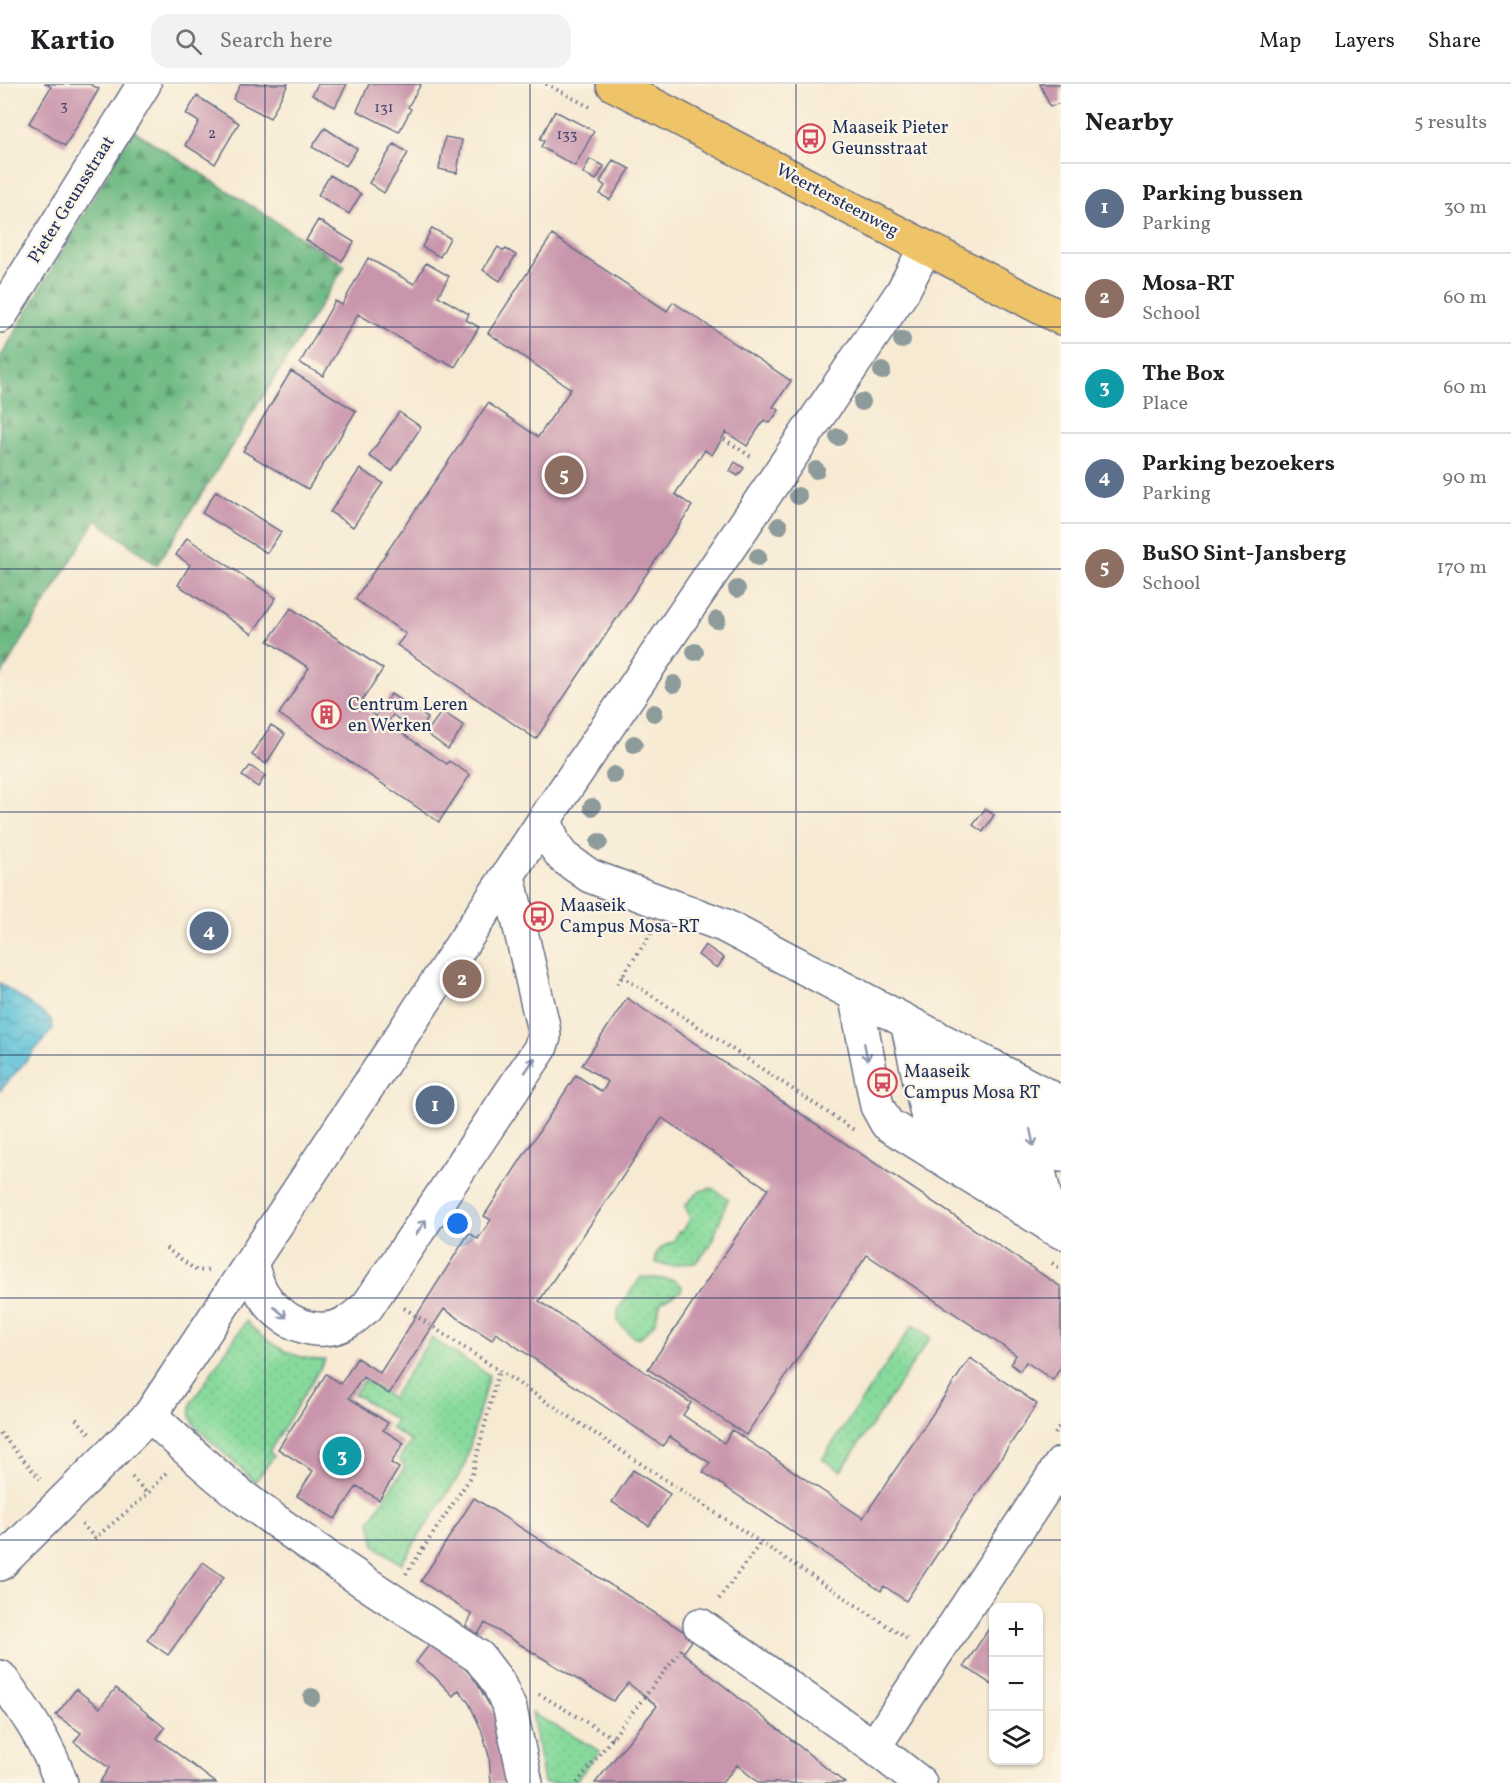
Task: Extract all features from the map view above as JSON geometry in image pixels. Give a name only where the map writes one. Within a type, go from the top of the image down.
[{"type":"main road","name":"Weertersteenweg","points":[[613,84],[1061,318]]},
{"type":"street","name":"Pieter Geunsstraat","points":[[0,316],[144,84]]},
{"type":"street","points":[[0,1564],[150,1415],[545,819],[903,291],[925,248]]},
{"type":"street","points":[[545,819],[554,844],[563,857],[590,876],[723,925],[1043,1093],[1061,1155]]},
{"type":"street","points":[[251,1263],[262,1293],[277,1312],[300,1327],[325,1330],[348,1322],[367,1306],[540,1049],[544,1037],[543,1026],[508,876]]},
{"type":"street","points":[[866,1000],[877,1106],[887,1124],[1023,1209],[1055,1240]]},
{"type":"street","points":[[921,1029],[936,1155]]},
{"type":"street","points":[[921,1029],[964,1173]]},
{"type":"street","points":[[963,1051],[994,1191]]},
{"type":"street","points":[[992,1066],[1023,1209]]},
{"type":"street","points":[[1043,1093],[1055,1240]]},
{"type":"street","points":[[150,1415],[244,1498],[316,1550],[479,1657],[498,1682],[510,1709],[526,1783]]},
{"type":"street","points":[[874,1747],[1058,1449]]},
{"type":"street","points":[[699,1625],[874,1747],[920,1783]]},
{"type":"street","points":[[0,1677],[24,1708],[61,1783]]},
{"type":"path","points":[[617,984],[669,906]]},
{"type":"path","points":[[622,976],[861,1136]]},
{"type":"path","points":[[1055,1240],[1061,1269]]},
{"type":"path","points":[[166,1248],[197,1271],[209,1270]]},
{"type":"path","points":[[401,1307],[913,1642]]},
{"type":"path","points":[[389,1598],[472,1475],[499,1370]]},
{"type":"path","points":[[1058,1449],[1061,1424]]},
{"type":"path","points":[[0,1434],[95,1538],[148,1494]]},
{"type":"path","points":[[577,1783],[760,1542]]},
{"type":"path","points":[[510,1709],[528,1688],[613,1738]]},
{"type":"green space","points":[[133,130],[345,266],[157,565],[96,520],[0,677],[0,358]]},
{"type":"green space","points":[[712,1188],[728,1199],[710,1246],[695,1263],[672,1266],[656,1263],[658,1251],[674,1241],[678,1232],[683,1231],[690,1219],[685,1205],[700,1191]]},
{"type":"green space","points":[[641,1277],[674,1280],[682,1286],[681,1291],[661,1302],[654,1324],[641,1337],[634,1338],[618,1322],[618,1309]]},
{"type":"green space","points":[[246,1321],[263,1337],[291,1354],[325,1360],[269,1452],[274,1456],[255,1482],[196,1427],[190,1412],[192,1402]]},
{"type":"green space","points":[[913,1325],[931,1337],[841,1471],[822,1459]]},
{"type":"green space","points":[[431,1338],[489,1375],[464,1468],[401,1564],[375,1546],[370,1521],[405,1467],[399,1459],[411,1441],[391,1428],[396,1420],[354,1394],[364,1380],[392,1398]]},
{"type":"green space","points":[[532,1713],[600,1751],[574,1783],[544,1783]]},
{"type":"water","points":[[0,983],[51,1019],[53,1029],[0,1091]]},
{"type":"building","points":[[46,84],[90,84],[99,89],[65,146],[29,123],[51,87]]},
{"type":"building","points":[[241,84],[288,84],[270,118],[233,99]]},
{"type":"building","points":[[318,84],[347,84],[335,107],[312,95]]},
{"type":"building","points":[[369,84],[421,84],[408,107],[411,109],[399,132],[357,111]]},
{"type":"building","points":[[1040,84],[1061,84],[1061,103],[1050,106]]},
{"type":"building","points":[[197,96],[239,123],[215,164],[185,145],[199,122],[186,114]]},
{"type":"building","points":[[555,111],[594,131],[575,166],[541,147],[544,141],[540,139]]},
{"type":"building","points":[[325,128],[357,149],[346,166],[312,147]]},
{"type":"building","points":[[445,137],[462,140],[457,173],[439,169]]},
{"type":"building","points":[[394,144],[408,153],[384,193],[369,183]]},
{"type":"building","points":[[590,159],[604,166],[596,180],[583,173]]},
{"type":"building","points":[[613,160],[630,169],[610,200],[600,194],[605,186],[600,182]]},
{"type":"building","points":[[330,175],[361,194],[349,214],[318,195]]},
{"type":"building","points":[[318,220],[354,242],[342,261],[306,240]]},
{"type":"building","points":[[432,228],[450,238],[440,257],[422,247]]},
{"type":"building","points":[[552,235],[667,311],[673,302],[791,381],[773,407],[779,410],[770,423],[764,420],[747,446],[726,432],[712,455],[705,450],[675,494],[692,506],[536,739],[397,645],[406,634],[355,599],[488,403],[538,437],[571,389],[488,333]]},
{"type":"building","points":[[498,247],[516,255],[500,281],[483,270]]},
{"type":"building","points":[[368,258],[414,284],[426,263],[449,276],[438,296],[469,314],[466,320],[479,327],[455,367],[443,360],[441,362],[358,314],[323,376],[300,363],[335,301],[342,305]]},
{"type":"building","points":[[291,371],[356,411],[308,489],[243,451]]},
{"type":"building","points":[[399,412],[421,427],[392,471],[369,456]]},
{"type":"building","points":[[735,462],[744,468],[738,476],[730,471]]},
{"type":"building","points":[[360,469],[383,483],[353,527],[330,512]]},
{"type":"building","points":[[216,491],[281,532],[267,553],[202,513]]},
{"type":"building","points":[[187,538],[276,598],[252,634],[178,585],[190,565],[176,555]]},
{"type":"building","name":"Centrum Leren en Werken","points":[[291,608],[383,669],[359,705],[376,716],[391,694],[428,718],[418,732],[393,715],[387,723],[447,764],[449,761],[470,775],[439,822],[279,714],[309,668],[268,641]]},
{"type":"building","points":[[442,711],[464,726],[448,749],[426,733]]},
{"type":"building","points":[[271,725],[285,734],[266,764],[252,755]]},
{"type":"building","points":[[250,766],[265,776],[258,787],[242,776]]},
{"type":"building","points":[[985,809],[994,815],[983,832],[973,825]]},
{"type":"building","points":[[705,945],[724,958],[717,968],[698,955]]},
{"type":"building","points":[[627,998],[1061,1287],[1061,1367],[1053,1380],[1026,1362],[1020,1371],[1011,1364],[1016,1355],[867,1255],[746,1435],[648,1369],[768,1189],[662,1118],[539,1301],[691,1403],[683,1415],[724,1443],[732,1430],[863,1518],[970,1358],[1037,1404],[906,1601],[884,1586],[881,1591],[703,1472],[710,1463],[669,1436],[663,1446],[496,1333],[492,1340],[444,1309],[389,1394],[363,1377],[349,1398],[388,1423],[383,1430],[404,1443],[391,1463],[399,1468],[379,1500],[357,1486],[335,1519],[297,1496],[313,1471],[278,1449],[326,1374],[341,1384],[357,1358],[380,1373],[469,1233],[478,1239],[491,1220],[484,1216],[576,1075],[602,1092],[608,1082],[582,1065]]},
{"type":"building","points":[[633,1470],[670,1494],[649,1526],[612,1502]]},
{"type":"building","points":[[474,1498],[694,1638],[683,1653],[845,1783],[759,1783],[737,1765],[722,1783],[595,1783],[657,1706],[628,1683],[613,1701],[485,1623],[478,1634],[466,1626],[472,1615],[421,1581]]},
{"type":"building","points":[[203,1562],[224,1577],[168,1655],[147,1640]]},
{"type":"building","points":[[989,1628],[989,1683],[964,1666]]},
{"type":"building","points":[[433,1640],[474,1678],[496,1717],[510,1783],[491,1783],[489,1756],[481,1729],[469,1703],[459,1690],[453,1696],[435,1677],[416,1662]]},
{"type":"building","points":[[116,1688],[165,1728],[157,1738],[216,1783],[99,1783],[109,1768],[74,1742],[81,1733],[56,1715],[76,1689],[100,1708]]},
{"type":"place","name":"Maaseik Pieter Geunsstraat","points":[[811,138]]},
{"type":"place","name":"BuSO Sint-Jansberg","points":[[564,475]]},
{"type":"place","name":"Centrum Leren en Werken","points":[[327,715]]},
{"type":"place","name":"Maaseik Campus Mosa-RT","points":[[539,916]]},
{"type":"place","name":"Parking bezoekers","points":[[209,931]]},
{"type":"place","name":"Mosa-RT","points":[[462,979]]},
{"type":"place","name":"Maaseik Campus Mosa RT","points":[[883,1082]]},
{"type":"place","name":"Parking bussen","points":[[435,1105]]},
{"type":"place","name":"The Box","points":[[342,1456]]}]
